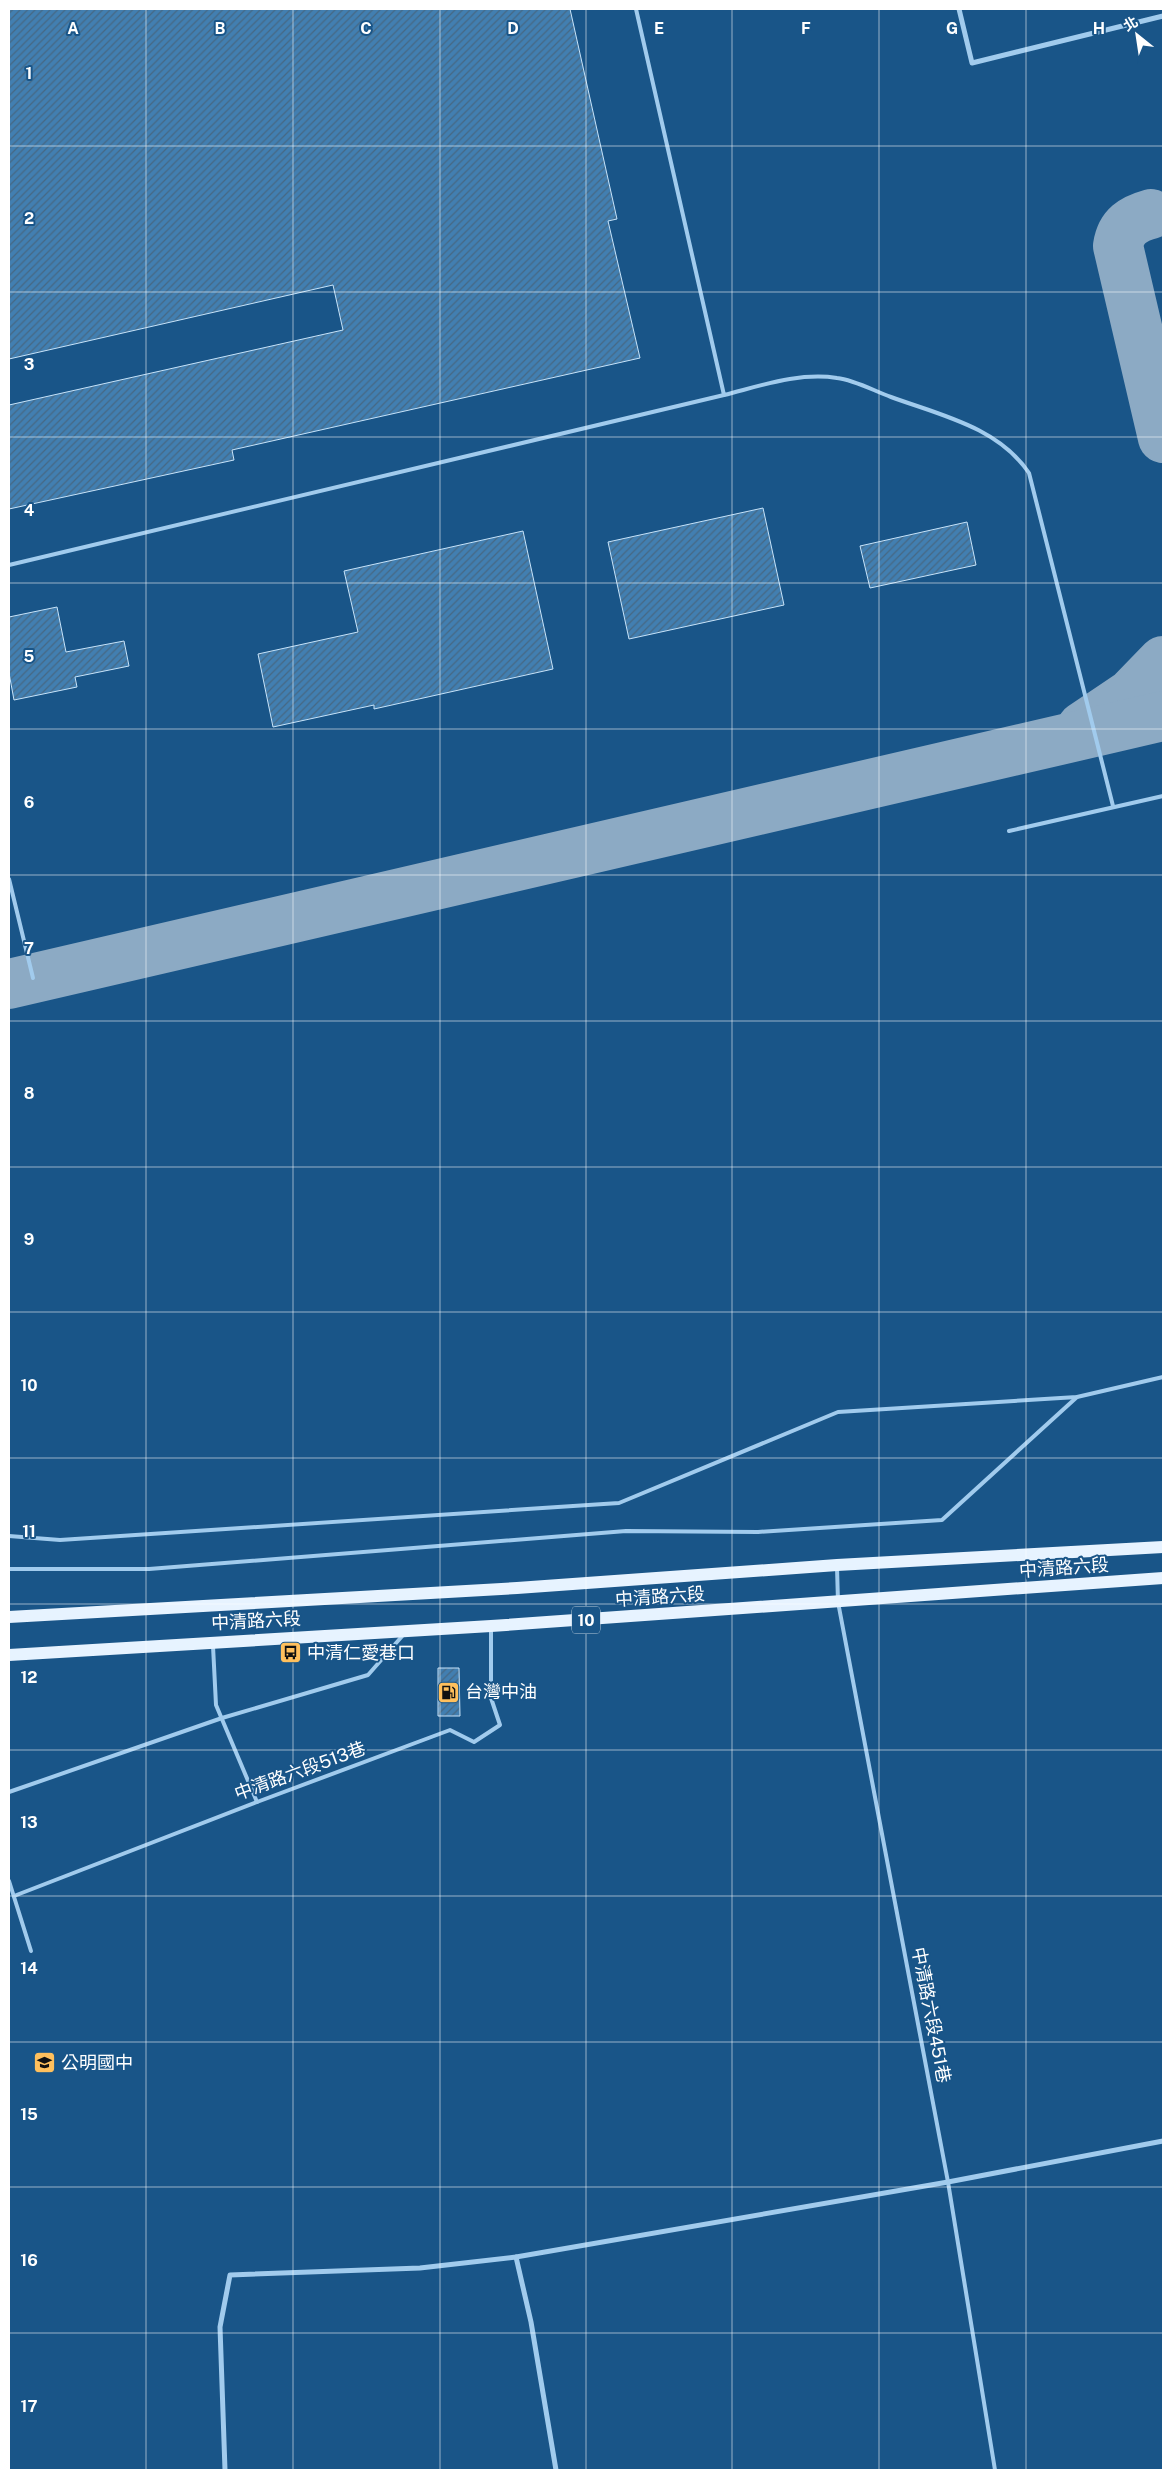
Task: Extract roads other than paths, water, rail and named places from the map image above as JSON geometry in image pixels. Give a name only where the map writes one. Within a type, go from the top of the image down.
[{"type":"main road","name":"中清路六段","points":[[9,1617],[517,1588],[837,1565],[1163,1547]]},
{"type":"main road","name":"中清路六段","points":[[9,1655],[212,1641],[491,1626],[1163,1578]]},
{"type":"street","points":[[959,9],[972,63],[1163,16]]},
{"type":"street","points":[[226,2470],[220,2327],[230,2275],[420,2268],[516,2257],[948,2182],[1163,2141]]},
{"type":"street","points":[[516,2257],[531,2322],[556,2470]]},
{"type":"lane","points":[[636,9],[724,395]]},
{"type":"lane","points":[[9,565],[780,381],[808,377],[838,378],[970,425],[999,440],[1017,455],[1029,472],[1113,806]]},
{"type":"lane","points":[[1009,831],[1163,796]]},
{"type":"lane","points":[[9,879],[33,978]]},
{"type":"lane","points":[[9,1536],[60,1540],[619,1504],[838,1412],[1077,1397],[1163,1377]]},
{"type":"lane","points":[[9,1569],[149,1569],[626,1531],[758,1532],[942,1520],[1077,1397]]},
{"type":"lane","name":"中清路六段451巷","points":[[837,1565],[838,1602],[948,2182],[995,2470]]},
{"type":"lane","name":"中清路六段513巷","points":[[14,1896],[450,1730],[474,1742],[500,1725],[491,1698],[491,1626]]},
{"type":"lane","points":[[9,1792],[222,1718],[368,1675],[408,1630]]},
{"type":"lane","points":[[212,1641],[216,1705],[257,1802]]},
{"type":"lane","points":[[9,1881],[31,1951]]},
{"type":"place","name":"中清仁愛巷口","points":[[291,1653]]},
{"type":"place","name":"台灣中油","points":[[449,1692]]},
{"type":"place","name":"公明國中","points":[[45,2063]]}]
